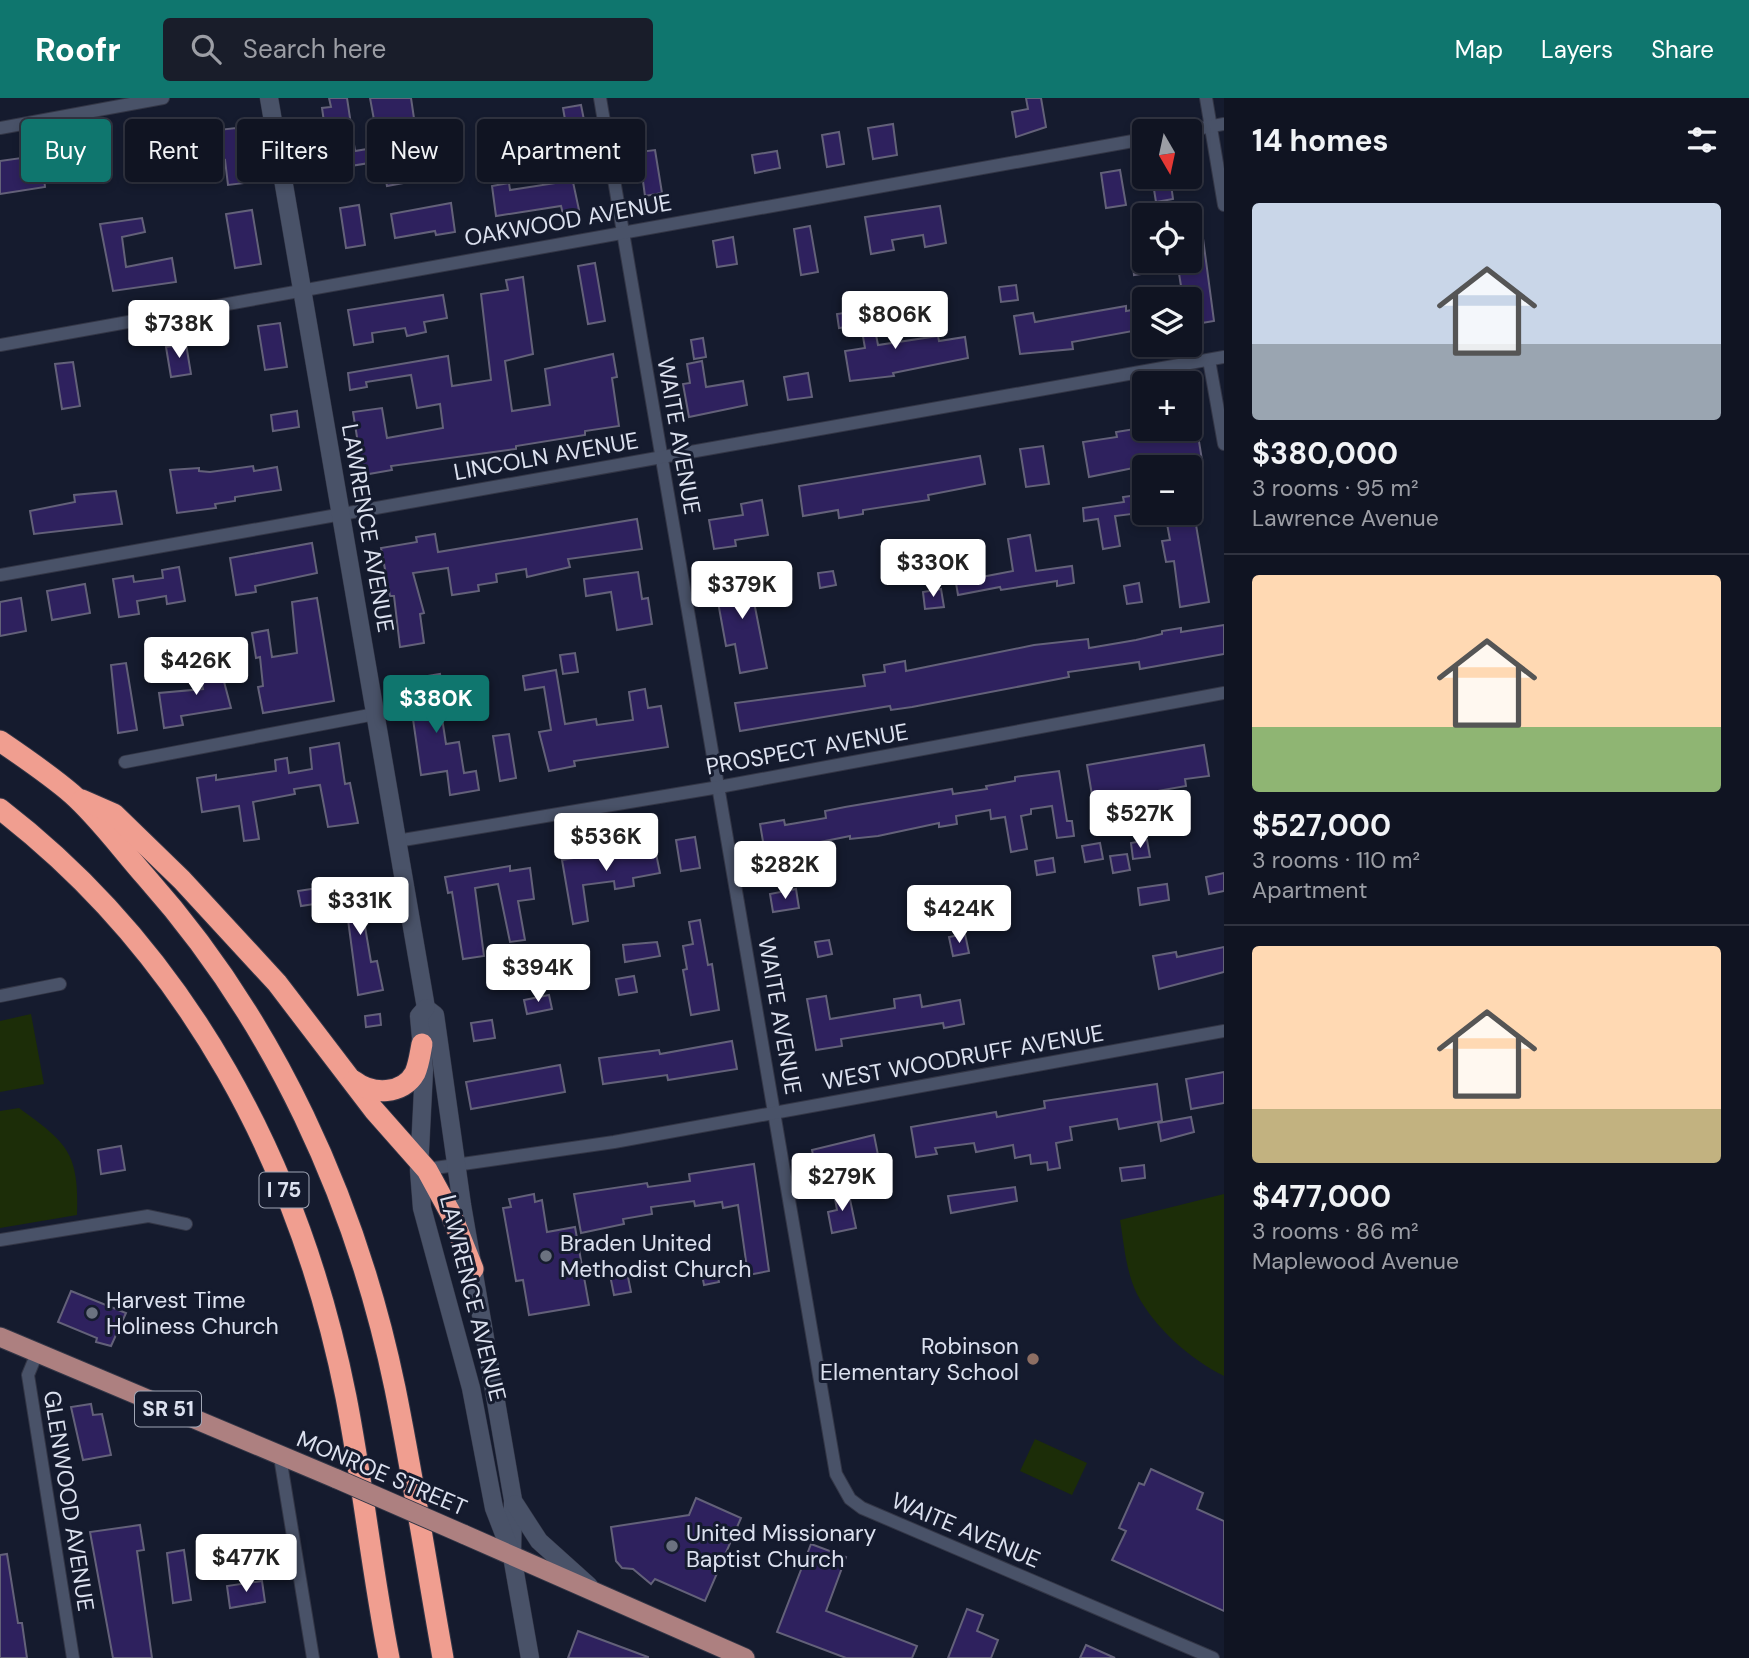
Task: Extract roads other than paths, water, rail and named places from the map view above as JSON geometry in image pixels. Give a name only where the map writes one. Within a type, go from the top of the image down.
[{"type":"highway","name":"I 75","points":[[0,741],[74,796],[166,899],[216,964],[256,1023],[311,1129],[356,1245],[383,1339],[394,1386],[443,1658]]},
{"type":"highway","points":[[74,796],[114,814],[182,880],[277,983],[346,1074],[422,1167],[451,1214],[473,1269]]},
{"type":"highway","name":"I 75","points":[[0,810],[98,894],[170,981],[226,1069],[266,1143],[312,1266],[345,1396],[387,1658]]},
{"type":"highway","points":[[346,1074],[370,1090],[396,1088],[414,1075],[422,1044]]},
{"type":"main road","name":"MONROE STREET","points":[[0,1337],[337,1479],[745,1658]]},
{"type":"street","points":[[0,128],[163,98]]},
{"type":"street","name":"LAWRENCE AVENUE","points":[[269,98],[426,1008],[435,1015],[456,1164],[513,1500],[512,1556]]},
{"type":"street","name":"WAITE AVENUE","points":[[600,98],[775,1112],[832,1462],[842,1487],[850,1499],[862,1508],[1177,1652],[1213,1658]]},
{"type":"street","points":[[1206,98],[1217,126],[1224,205]]},
{"type":"street","name":"OAKWOOD AVENUE","points":[[0,345],[1132,141]]},
{"type":"street","name":"LINCOLN AVENUE","points":[[0,575],[1224,357]]},
{"type":"street","points":[[1209,360],[1224,444]]},
{"type":"street","name":"PROSPECT AVENUE","points":[[397,841],[719,787],[1224,693]]},
{"type":"street","points":[[125,762],[375,714]]},
{"type":"street","points":[[0,996],[60,984]]},
{"type":"street","name":"LAWRENCE AVENUE","points":[[426,1008],[419,1016],[422,1044],[424,1223],[471,1388],[494,1508],[512,1556],[530,1658]]},
{"type":"street","name":"WEST WOODRUFF AVENUE","points":[[422,1167],[614,1142],[1224,1031]]},
{"type":"street","points":[[0,1240],[148,1216],[186,1224]]},
{"type":"street","name":"GLENWOOD AVENUE","points":[[37,1353],[28,1375],[73,1658]]},
{"type":"street","points":[[280,1457],[313,1658]]},
{"type":"street","points":[[513,1500],[539,1541],[597,1593]]},
{"type":"place","name":"Braden United Methodist Church","points":[[546,1256]]},
{"type":"place","name":"Harvest Time Holiness Church","points":[[92,1313]]},
{"type":"place","name":"Robinson Elementary School","points":[[1033,1359]]},
{"type":"place","name":"United Missionary Baptist Church","points":[[672,1546]]}]
